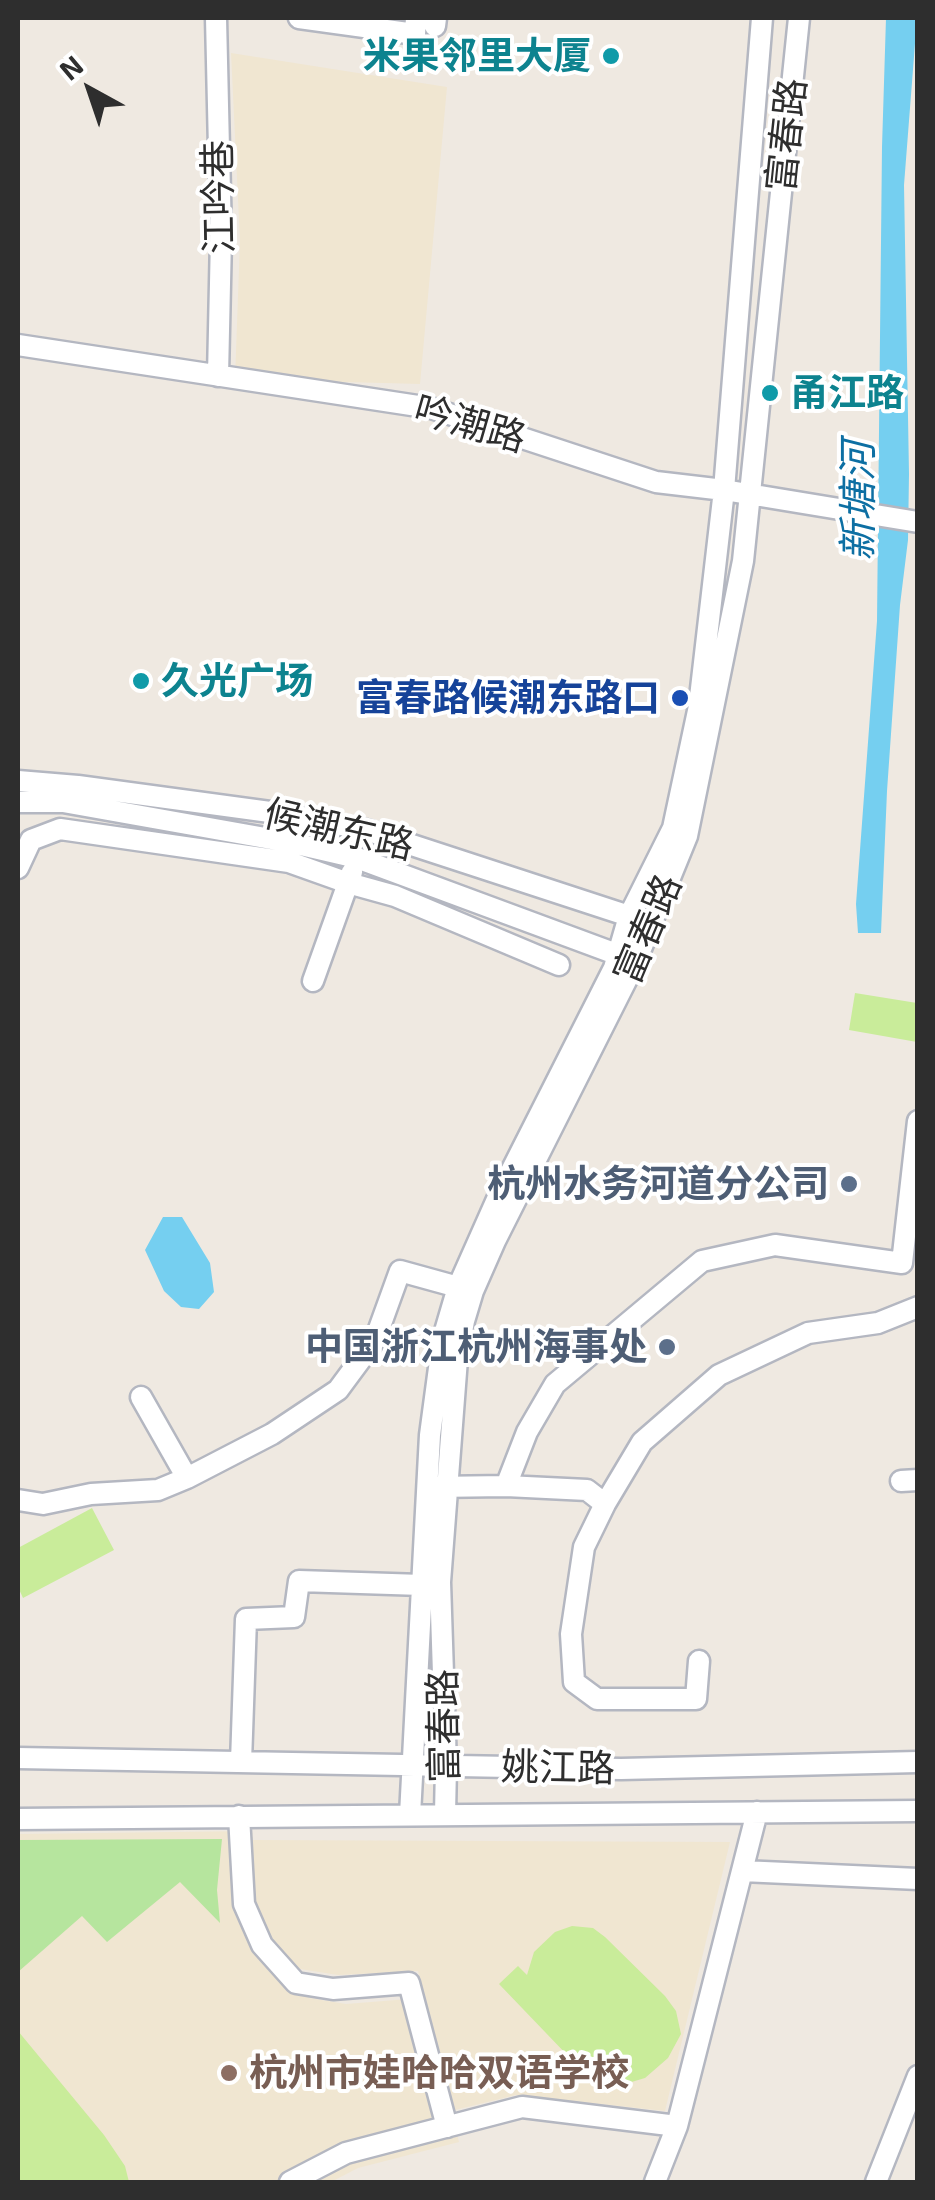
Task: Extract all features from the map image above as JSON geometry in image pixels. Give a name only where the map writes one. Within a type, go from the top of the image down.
[{"type":"street","name":"江吟巷","points":[[216,18],[221,237],[218,376]]},
{"type":"street","points":[[299,18],[414,34],[429,20]]},
{"type":"street","name":"富春路","points":[[410,1814],[422,1585],[464,1321],[495,1241],[602,1031],[627,958],[629,916],[673,828],[698,706],[724,490],[762,18]]},
{"type":"street","name":"富春路","points":[[445,1814],[440,1582],[430,1435],[443,1338],[458,1287],[498,1197],[614,968],[627,958],[650,926],[687,836],[743,561],[799,18]]},
{"type":"street","name":"吟潮路","points":[[18,345],[431,408],[656,482],[918,522]]},
{"type":"street","name":"候潮东路","points":[[18,781],[272,813],[366,830],[650,926]]},
{"type":"street","name":"候潮东路","points":[[18,802],[62,802],[357,858],[627,958]]},
{"type":"street","points":[[18,868],[31,840],[60,828],[289,862],[394,896],[559,965]]},
{"type":"street","points":[[313,980],[366,830]]},
{"type":"street","points":[[506,1486],[527,1432],[555,1384],[702,1261],[776,1245],[902,1262],[918,1121]]},
{"type":"street","points":[[18,1500],[43,1504],[91,1494],[158,1490],[187,1478],[272,1434],[338,1390],[375,1340],[400,1271],[458,1287]]},
{"type":"street","points":[[699,1661],[696,1698],[597,1699],[574,1682],[571,1634],[584,1547],[642,1442],[719,1374],[808,1332],[878,1323],[918,1307]]},
{"type":"street","points":[[141,1398],[187,1478]]},
{"type":"street","points":[[436,1488],[587,1490],[605,1504]]},
{"type":"street","points":[[242,1762],[246,1619],[294,1618],[299,1581],[422,1585]]},
{"type":"street","name":"姚江路","points":[[18,1758],[621,1769],[918,1762]]},
{"type":"street","name":"姚江路","points":[[18,1818],[918,1811]]},
{"type":"street","points":[[654,2182],[678,2126],[757,1812]]},
{"type":"street","points":[[239,1816],[244,1904],[262,1945],[296,1983],[334,1989],[409,1983],[446,2127]]},
{"type":"street","points":[[742,1870],[918,1879]]},
{"type":"street","points":[[876,2182],[918,2076]]},
{"type":"street","points":[[290,2182],[346,2154],[522,2108],[678,2126]]},
{"type":"shaded area","points":[[231,53],[447,87],[420,384],[235,379],[240,241]]},
{"type":"shaded area","points":[[252,1831],[253,1840],[730,1842],[665,2111],[516,2095],[455,2110],[418,1971],[338,1975],[300,1969],[272,1951],[275,1960],[309,1998],[346,2004],[421,1998],[459,2142],[358,2168],[331,2182],[18,2182],[18,1834]]},
{"type":"green space","points":[[855,993],[917,1003],[917,1042],[849,1030]]},
{"type":"green space","points":[[92,1508],[114,1550],[23,1598],[18,1587],[18,1548]]},
{"type":"green space","points":[[222,1839],[217,1890],[220,1923],[180,1882],[107,1942],[82,1916],[18,1972],[18,1840]]},
{"type":"green space","points":[[572,1926],[593,1928],[605,1937],[676,2011],[681,2034],[668,2058],[645,2078],[618,2086],[593,2082],[499,1984],[518,1966],[527,1975],[534,1952],[555,1932]]},
{"type":"green space","points":[[18,2031],[104,2135],[125,2166],[129,2182],[18,2182]]},
{"type":"water","points":[[886,18],[917,18],[904,185],[908,540],[887,791],[881,933],[858,933],[856,904],[877,621]]},
{"type":"water","points":[[163,1217],[182,1217],[210,1263],[214,1292],[199,1309],[181,1307],[164,1291],[145,1250]]},
{"type":"place","name":"米果邻里大厦","points":[[611,56]]},
{"type":"place","name":"甬江路","points":[[770,393]]},
{"type":"place","name":"久光广场","points":[[141,681]]},
{"type":"place","name":"富春路候潮东路口","points":[[680,698]]},
{"type":"place","name":"杭州水务河道分公司","points":[[849,1184]]},
{"type":"place","name":"中国浙江杭州海事处","points":[[667,1347]]},
{"type":"place","name":"杭州市娃哈哈双语学校","points":[[229,2073]]},
{"type":"water label","name":"新塘河","points":[[859,501]]}]
